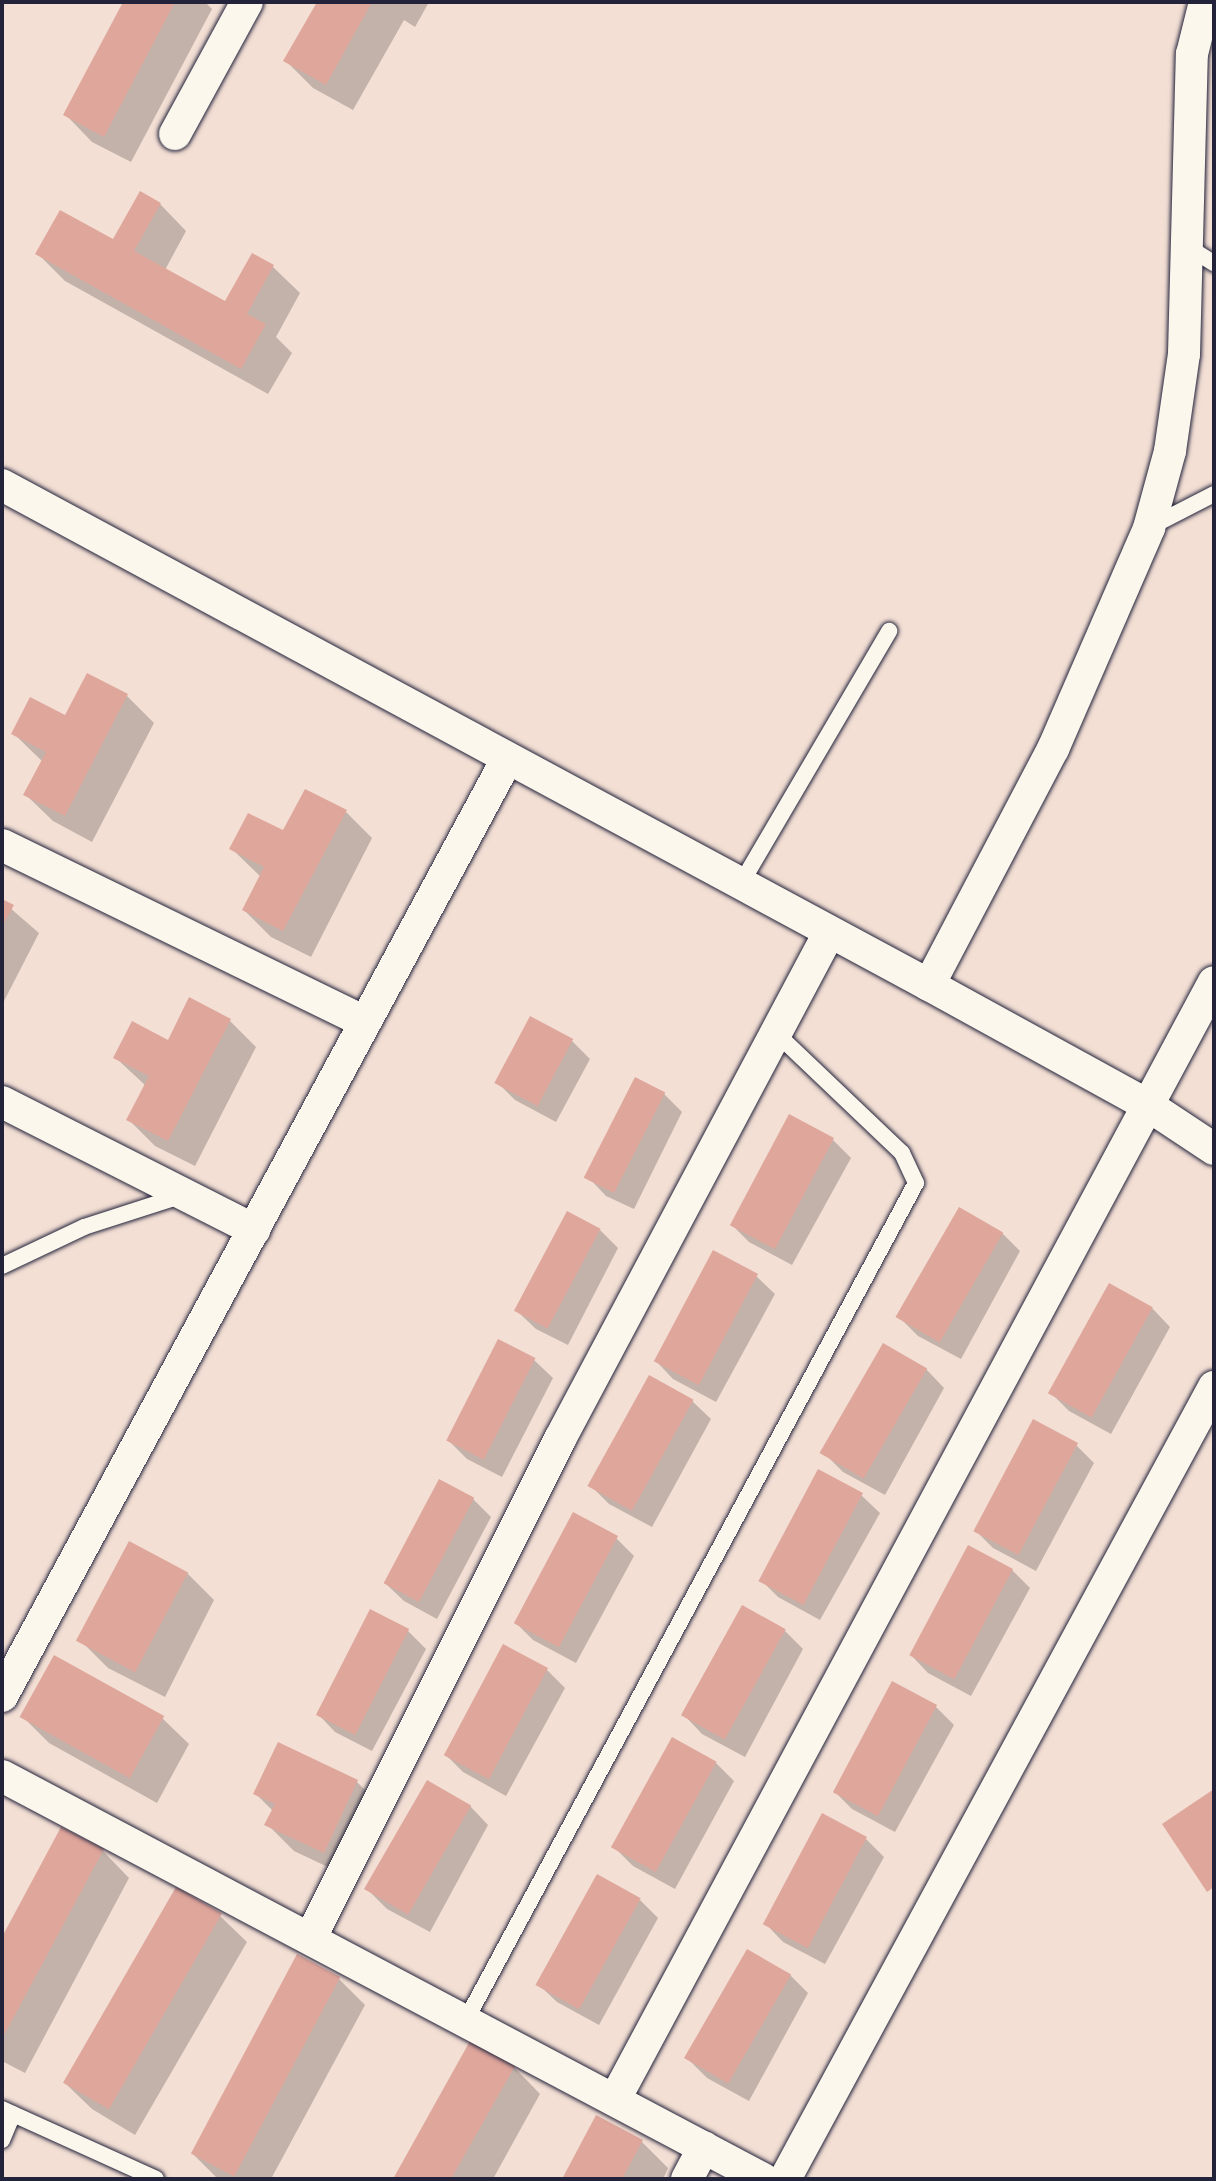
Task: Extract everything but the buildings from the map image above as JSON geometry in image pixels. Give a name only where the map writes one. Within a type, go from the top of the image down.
[{"type":"street","points":[[175,134],[247,2]]},
{"type":"street","points":[[929,985],[1053,749],[1149,528],[1170,451],[1201,255],[1192,54],[1205,2]]},
{"type":"street","points":[[2,485],[739,887],[929,985],[1149,1106],[1214,1149]]},
{"type":"street","points":[[2,1696],[506,761]]},
{"type":"street","points":[[2,845],[365,1022]]},
{"type":"street","points":[[311,1937],[560,1439],[828,935]]},
{"type":"street","points":[[615,2099],[1214,982]]},
{"type":"street","points":[[2,1102],[254,1230]]},
{"type":"street","points":[[785,2179],[1214,1387]]},
{"type":"street","points":[[2,1776],[763,2179]]},
{"type":"street","points":[[687,2179],[704,2147]]},
{"type":"lane","points":[[1149,528],[1214,494]]},
{"type":"lane","points":[[739,887],[889,631]]},
{"type":"lane","points":[[466,2020],[916,1183],[902,1153],[776,1033]]},
{"type":"lane","points":[[2,1266],[84,1227],[184,1195]]},
{"type":"lane","points":[[2,2140],[8,2112],[156,2179]]}]
